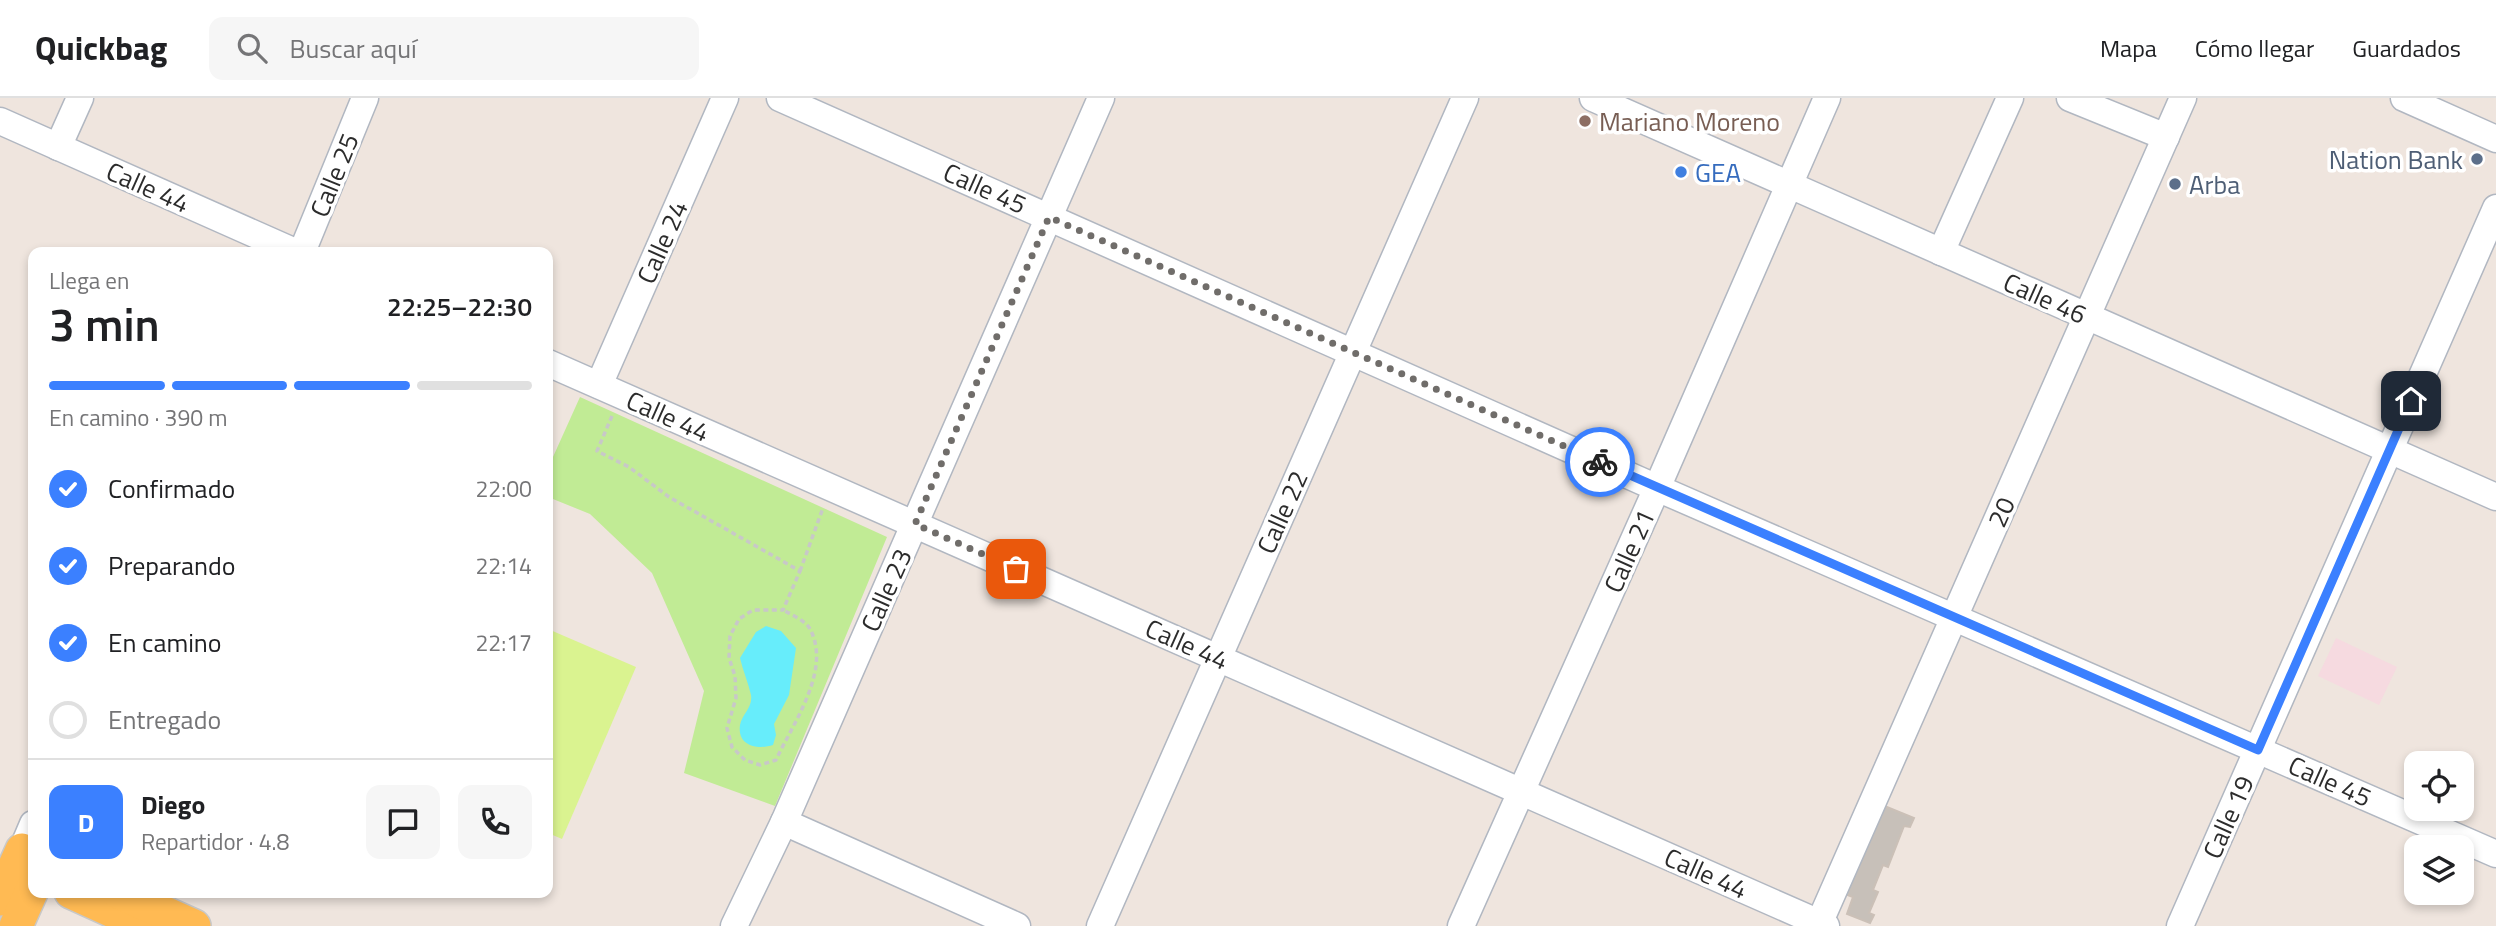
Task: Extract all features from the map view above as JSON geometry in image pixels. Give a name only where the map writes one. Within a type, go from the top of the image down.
[{"type":"main road","points":[[0,899],[21,858]]},
{"type":"main road","points":[[16,926],[21,858]]},
{"type":"main road","points":[[84,898],[146,926]]},
{"type":"main road","points":[[131,898],[194,926]]},
{"type":"street","points":[[58,147],[80,98]]},
{"type":"street","name":"Calle 25","points":[[304,247],[365,98]]},
{"type":"street","name":"Calle 24","points":[[610,390],[725,98]]},
{"type":"street","name":"Calle 45","points":[[780,98],[1657,488],[2496,854]]},
{"type":"street","name":"Calle 23","points":[[734,926],[784,822],[1101,98]]},
{"type":"street","name":"Calle 22","points":[[1100,926],[1465,98]]},
{"type":"street","name":"Calle 46","points":[[1593,98],[2496,497]]},
{"type":"street","name":"Calle 21","points":[[1461,926],[1657,488],[1827,98]]},
{"type":"street","points":[[1941,252],[2010,98]]},
{"type":"street","points":[[2070,98],[2166,137]]},
{"type":"street","name":"20","points":[[1821,925],[2183,98]]},
{"type":"street","points":[[2404,98],[2496,139]]},
{"type":"street","name":"Calle 44","points":[[0,121],[284,247]]},
{"type":"street","name":"Calle 19","points":[[2180,926],[2496,208]]},
{"type":"street","name":"Calle 44","points":[[553,365],[1821,925]]},
{"type":"street","points":[[784,822],[1017,926]]},
{"type":"path","points":[[610,390],[597,451],[629,467],[669,496],[800,571]]},
{"type":"path","points":[[783,610],[823,508]]},
{"type":"path","points":[[753,610],[783,610],[810,627],[816,645],[816,669],[807,695],[776,760],[760,765],[745,760],[732,747],[727,728],[737,698],[735,676],[729,658],[730,636],[739,619],[753,610]]},
{"type":"shaded area","points":[[2336,638],[2397,667],[2379,705],[2318,676]]},
{"type":"green space","points":[[580,397],[887,537],[775,806],[684,773],[704,691],[652,573],[590,514],[553,499],[553,457]]},
{"type":"green space","points":[[553,631],[636,667],[562,839],[553,835]]},
{"type":"water","points":[[766,626],[781,631],[796,648],[789,695],[774,724],[776,735],[773,745],[761,747],[745,742],[740,732],[741,721],[751,699],[740,658],[756,632]]},
{"type":"building","points":[[1882,805],[1914,818],[1910,827],[1904,826],[1888,867],[1883,865],[1873,890],[1878,892],[1869,913],[1874,915],[1870,923],[1847,914],[1853,897],[1842,893]]},
{"type":"way so far","points":[[1016,569],[915,524],[1049,217],[1600,462]]},
{"type":"place","name":"Mariano Moreno","points":[[1585,121]]},
{"type":"place","name":"Nation Bank","points":[[2477,159]]},
{"type":"place","name":"GEA","points":[[1681,172]]},
{"type":"place","name":"Arba","points":[[2175,184]]},
{"type":"route","points":[[1600,462],[2258,750],[2411,401]]}]
